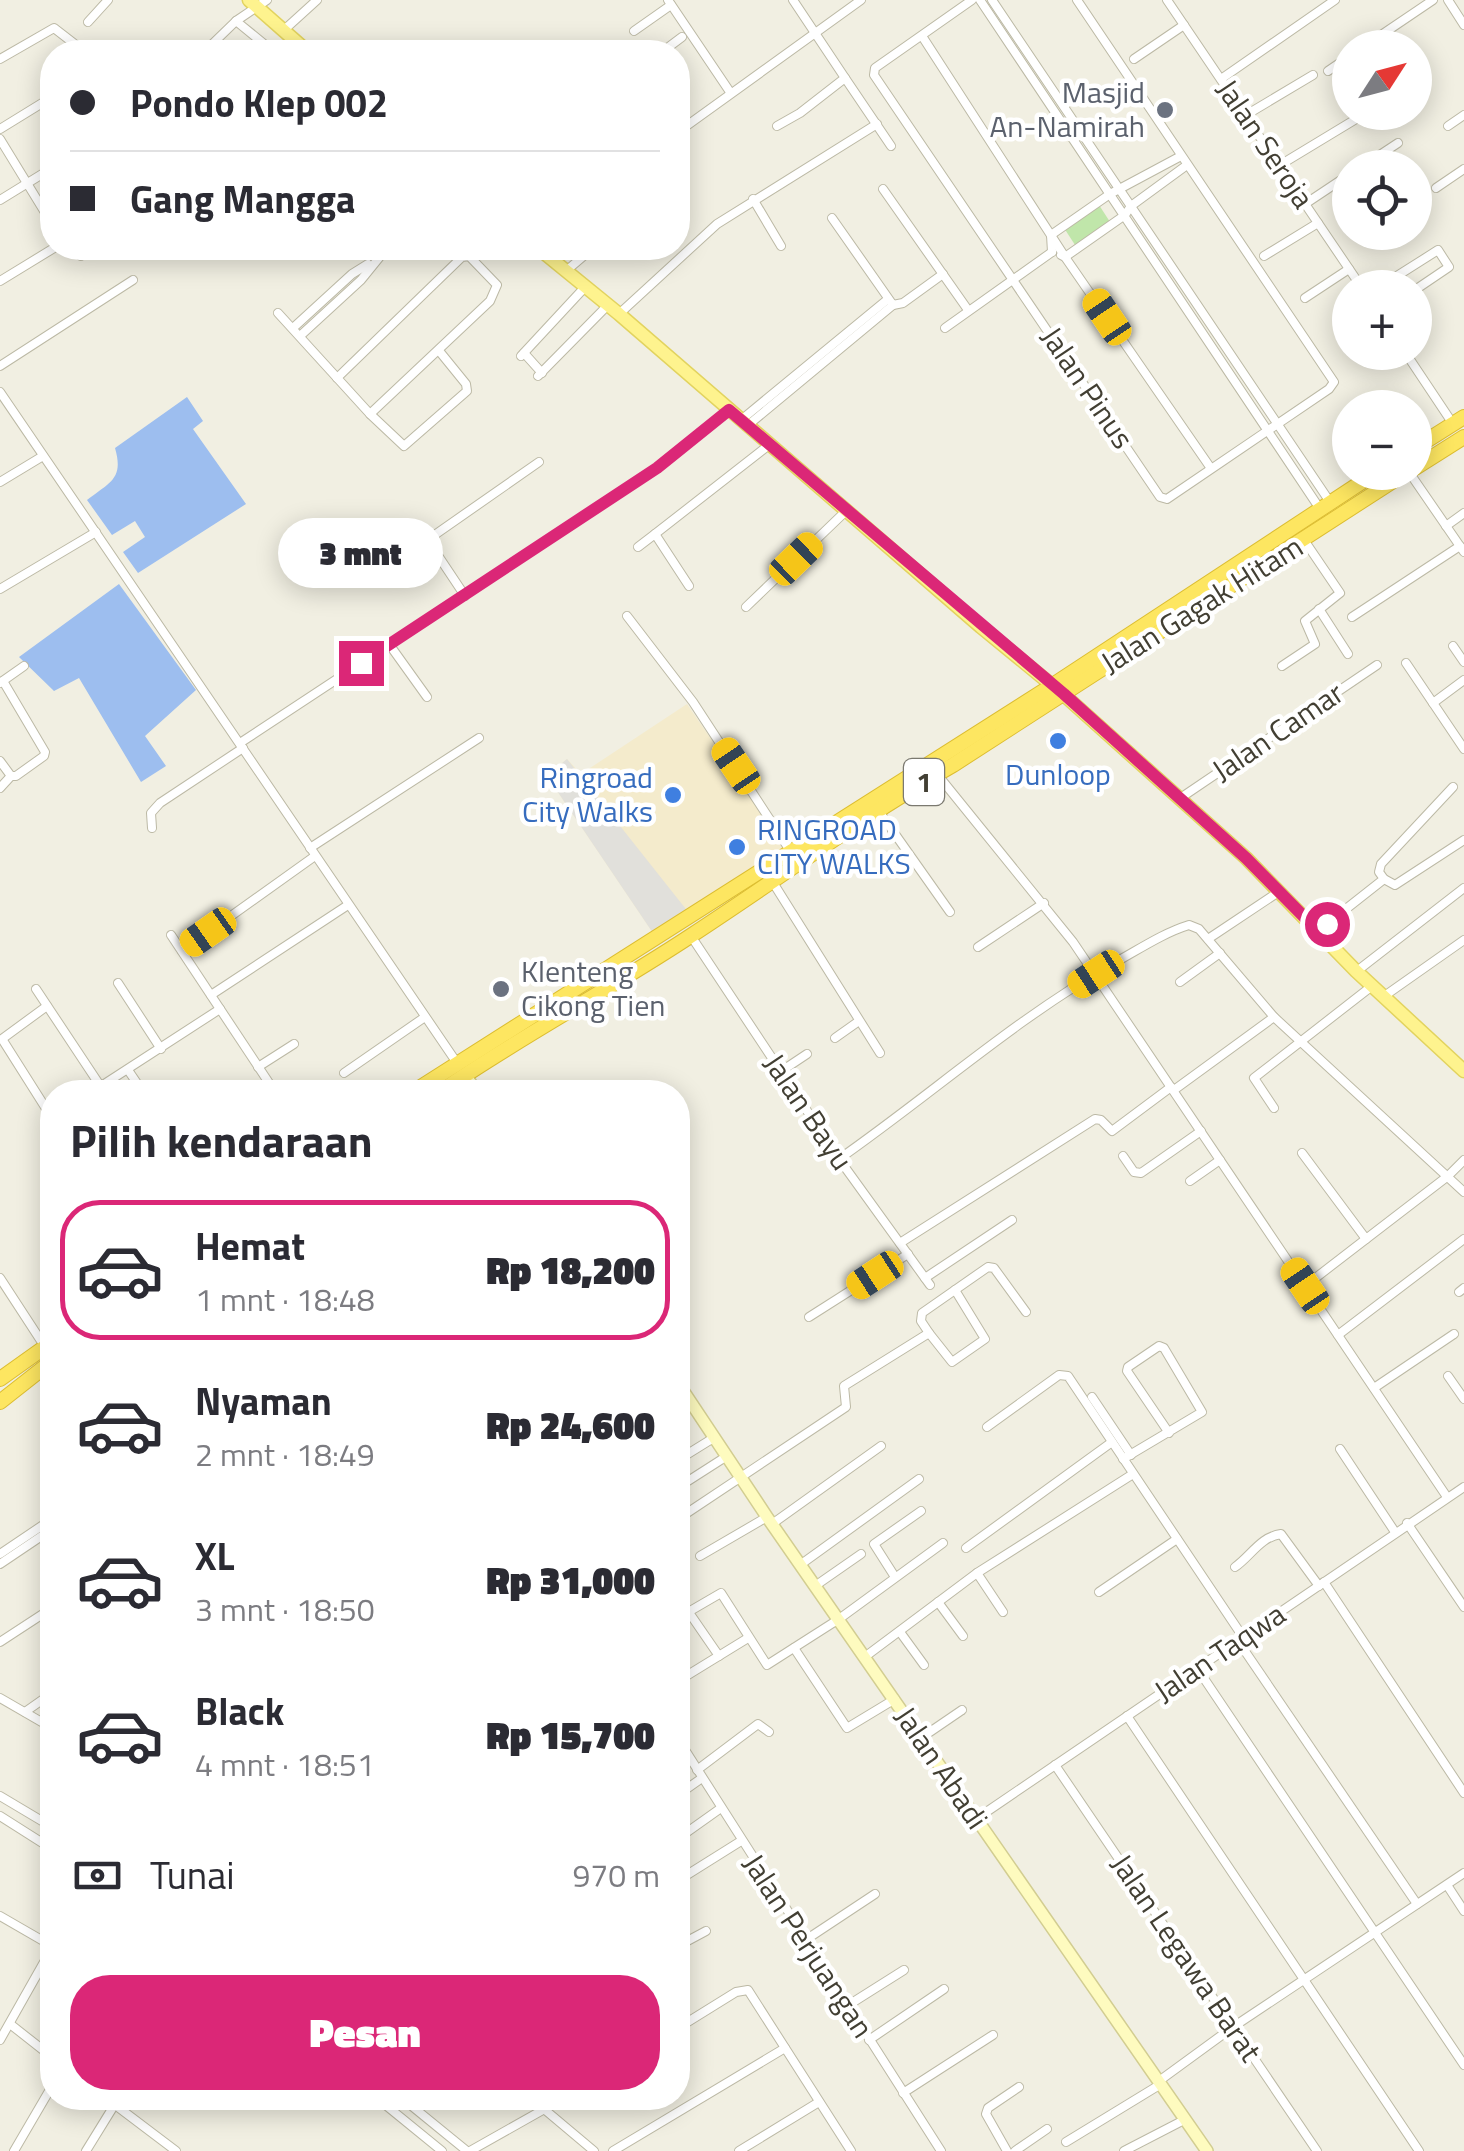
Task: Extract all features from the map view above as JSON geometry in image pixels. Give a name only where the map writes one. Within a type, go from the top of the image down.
[{"type":"highway","points":[[1432,438],[1459,421]]},
{"type":"highway","points":[[1432,457],[1464,437]]},
{"type":"highway","name":"Jalan Gagak Hitam","points":[[587,991],[690,936],[938,774],[1349,490]]},
{"type":"highway","name":"Jalan Gagak Hitam","points":[[438,1080],[587,991],[791,852],[1380,490]]},
{"type":"highway","name":"Jalan Gagak Hitam","points":[[451,1080],[461,1069]]},
{"type":"highway","points":[[0,1379],[40,1356]]},
{"type":"highway","points":[[0,1402],[40,1360]]},
{"type":"main road","points":[[255,2],[295,40]]},
{"type":"main road","points":[[553,260],[1058,690],[1280,891],[1356,971],[1464,1071]]},
{"type":"street","points":[[88,22],[108,0]]},
{"type":"street","points":[[284,30],[317,0]]},
{"type":"street","points":[[793,0],[891,146]]},
{"type":"street","points":[[690,123],[861,0]]},
{"type":"street","points":[[972,0],[922,36],[1051,235],[1210,466],[1332,387],[1332,379],[1077,0]]},
{"type":"street","points":[[980,0],[1121,191],[1267,429],[1310,494],[1325,506]]},
{"type":"street","points":[[992,0],[1110,194],[1321,487],[1325,506]]},
{"type":"street","name":"Jalan Seroja","points":[[1168,0],[1349,269]]},
{"type":"street","points":[[1221,78],[1334,0]]},
{"type":"street","points":[[1389,30],[1433,0]]},
{"type":"street","points":[[1450,1],[1464,25]]},
{"type":"street","points":[[216,40],[255,2]]},
{"type":"street","points":[[634,31],[670,2],[730,92]]},
{"type":"street","points":[[236,21],[259,40]]},
{"type":"street","points":[[1134,59],[1184,25]]},
{"type":"street","points":[[0,59],[54,28],[70,40]]},
{"type":"street","name":"Jalan Pinus","points":[[922,36],[875,68],[874,76],[1160,497],[1167,498],[1210,466]]},
{"type":"street","points":[[678,40],[682,37]]},
{"type":"street","points":[[1328,71],[1332,68]]},
{"type":"street","points":[[1246,115],[1313,75]]},
{"type":"street","points":[[777,126],[845,78]]},
{"type":"street","points":[[0,129],[40,104]]},
{"type":"street","points":[[1448,126],[1464,115]]},
{"type":"street","points":[[690,246],[753,199],[877,124]]},
{"type":"street","points":[[1280,165],[1338,130]]},
{"type":"street","points":[[0,139],[40,205]]},
{"type":"street","points":[[1387,150],[1398,143]]},
{"type":"street","points":[[1051,235],[1110,194],[1181,156]]},
{"type":"street","points":[[1066,257],[1187,165]]},
{"type":"street","points":[[1436,188],[1464,168]]},
{"type":"street","points":[[0,200],[40,176]]},
{"type":"street","points":[[1306,204],[1332,186]]},
{"type":"street","points":[[883,189],[968,310]]},
{"type":"street","points":[[753,199],[781,246]]},
{"type":"street","points":[[832,218],[891,302]]},
{"type":"street","points":[[1264,256],[1318,223]]},
{"type":"street","points":[[1051,235],[1052,252]]},
{"type":"street","points":[[1406,270],[1438,250],[1450,266],[1432,278]]},
{"type":"street","points":[[946,328],[1052,252]]},
{"type":"street","points":[[1052,252],[1066,257]]},
{"type":"street","points":[[0,281],[40,257]]},
{"type":"street","points":[[336,378],[461,260]]},
{"type":"street","points":[[370,414],[440,352],[497,292],[491,277],[472,260]]},
{"type":"street","points":[[566,271],[578,260]]},
{"type":"street","points":[[586,286],[523,355],[540,374],[673,260]]},
{"type":"street","points":[[293,328],[352,274],[372,262]]},
{"type":"street","points":[[300,336],[360,280],[372,262]]},
{"type":"street","points":[[1305,298],[1349,269]]},
{"type":"street","points":[[744,423],[891,302],[904,303],[943,274]]},
{"type":"street","points":[[0,366],[133,280]]},
{"type":"street","points":[[278,313],[400,444],[409,444],[467,392],[466,384],[440,352]]},
{"type":"street","points":[[1419,370],[1459,421]]},
{"type":"street","points":[[0,392],[469,1080]]},
{"type":"street","points":[[152,828],[151,812],[160,803],[389,644],[657,468],[729,410]]},
{"type":"street","points":[[638,546],[769,444]]},
{"type":"street","points":[[0,482],[43,456]]},
{"type":"street","points":[[465,596],[436,554],[432,545],[436,534],[540,462]]},
{"type":"street","points":[[1310,494],[1321,487]]},
{"type":"street","points":[[1352,617],[1462,549],[1421,490]]},
{"type":"street","points":[[746,607],[846,511]]},
{"type":"street","points":[[1446,526],[1464,512]]},
{"type":"street","points":[[0,590],[96,532]]},
{"type":"street","points":[[655,534],[689,586]]},
{"type":"street","points":[[1282,666],[1314,644],[1304,624],[1338,596],[1339,590],[1304,540]]},
{"type":"street","points":[[1319,609],[1348,654]]},
{"type":"street","points":[[627,616],[692,702],[791,852]]},
{"type":"street","points":[[389,644],[427,697]]},
{"type":"street","points":[[1454,646],[1464,662]]},
{"type":"street","points":[[1406,663],[1464,749]]},
{"type":"street","name":"Jalan Camar","points":[[1180,799],[1376,665]]},
{"type":"street","points":[[0,788],[45,752],[2,682],[24,666]]},
{"type":"street","points":[[1432,702],[1464,680]]},
{"type":"street","points":[[182,950],[313,852],[479,738]]},
{"type":"street","points":[[0,761],[11,776]]},
{"type":"street","points":[[938,774],[1044,903],[1096,974],[1448,1497]]},
{"type":"street","points":[[1453,787],[1381,864],[1379,872],[1395,886],[1464,840]]},
{"type":"street","points":[[878,810],[950,912]]},
{"type":"street","points":[[1318,931],[1384,878]]},
{"type":"street","points":[[772,881],[880,1053]]},
{"type":"street","points":[[1356,971],[1464,888]]},
{"type":"street","points":[[1208,939],[1280,891]]},
{"type":"street","points":[[978,947],[1044,903]]},
{"type":"street","points":[[211,995],[348,904]]},
{"type":"street","points":[[840,1159],[1031,1015],[1185,926],[1196,927],[1274,1017],[1464,1192]]},
{"type":"street","points":[[170,935],[266,1080]]},
{"type":"street","name":"Jalan Bayu","points":[[690,936],[927,1281],[1012,1220]]},
{"type":"street","points":[[1383,997],[1464,940]]},
{"type":"street","points":[[1180,982],[1220,953]]},
{"type":"street","points":[[118,983],[161,1048]]},
{"type":"street","points":[[1274,1108],[1254,1078],[1372,986]]},
{"type":"street","points":[[36,989],[90,1080]]},
{"type":"street","points":[[40,1099],[2,1039],[47,1006]]},
{"type":"street","points":[[112,1080],[220,1009]]},
{"type":"street","points":[[900,1243],[1095,1119],[1112,1131],[1274,1017]]},
{"type":"street","points":[[344,1073],[425,1018]]},
{"type":"street","points":[[835,1038],[859,1021]]},
{"type":"street","points":[[258,1067],[294,1044]]},
{"type":"street","points":[[780,1072],[807,1054]]},
{"type":"street","points":[[128,1070],[135,1080]]},
{"type":"street","points":[[1123,1156],[1138,1174],[1201,1131]]},
{"type":"street","points":[[1302,1153],[1366,1239]]},
{"type":"street","points":[[1190,1180],[1220,1160]]},
{"type":"street","points":[[1305,1286],[1464,1160]]},
{"type":"street","points":[[1338,1335],[1464,1239]]},
{"type":"street","points":[[809,1317],[908,1254]]},
{"type":"street","points":[[955,1290],[986,1340],[952,1362],[921,1321],[922,1313],[955,1290],[991,1266],[1026,1312]]},
{"type":"street","points":[[0,1278],[40,1336]]},
{"type":"street","points":[[690,1511],[846,1407],[844,1386],[929,1333]]},
{"type":"street","points":[[1374,1388],[1454,1334]]},
{"type":"street","points":[[1127,1457],[1169,1433],[1202,1412],[1164,1348],[1159,1346],[1126,1371],[1169,1433]]},
{"type":"street","points":[[988,1426],[1059,1375],[1066,1375],[1112,1442],[1127,1457]]},
{"type":"street","points":[[1448,1376],[1464,1398]]},
{"type":"street","points":[[1092,1397],[1133,1474],[1416,1904]]},
{"type":"street","name":"Jalan Abadi","points":[[690,1401],[1204,2150]]},
{"type":"street","points":[[690,1452],[714,1436]]},
{"type":"street","points":[[966,1548],[1112,1442]]},
{"type":"street","points":[[700,1556],[769,1520],[881,1446]]},
{"type":"street","points":[[1340,1449],[1395,1532]]},
{"type":"street","points":[[690,1480],[727,1456]]},
{"type":"street","points":[[866,1656],[977,1573],[1133,1474]]},
{"type":"street","points":[[800,1565],[919,1479]]},
{"type":"street","name":"Jalan Taqwa","points":[[976,1819],[1464,1487]]},
{"type":"street","points":[[895,1577],[874,1544],[920,1511]]},
{"type":"street","points":[[1407,1524],[1464,1607]]},
{"type":"street","points":[[0,1554],[40,1527]]},
{"type":"street","points":[[1235,1567],[1252,1550],[1281,1534],[1321,1584],[1464,1793]]},
{"type":"street","points":[[0,1564],[40,1537]]},
{"type":"street","points":[[1100,1592],[1176,1539]]},
{"type":"street","points":[[690,1611],[721,1593],[766,1665],[839,1619],[943,1543]]},
{"type":"street","points":[[815,1586],[861,1554]]},
{"type":"street","points":[[977,1573],[1003,1612]]},
{"type":"street","points":[[938,1602],[964,1636]]},
{"type":"street","points":[[690,1615],[719,1656]]},
{"type":"street","points":[[0,1642],[40,1616]]},
{"type":"street","points":[[900,1632],[924,1665]]},
{"type":"street","points":[[690,1674],[748,1638]]},
{"type":"street","points":[[794,1648],[846,1728],[894,1699]]},
{"type":"street","points":[[1197,1668],[1464,2065]]},
{"type":"street","points":[[0,1698],[40,1721]]},
{"type":"street","points":[[25,1712],[40,1701]]},
{"type":"street","points":[[920,1738],[962,1710]]},
{"type":"street","points":[[1126,1716],[1419,2151]]},
{"type":"street","points":[[690,1783],[758,1724],[769,1732]]},
{"type":"street","name":"Jalan Perjuangan","points":[[690,1762],[941,2151]]},
{"type":"street","name":"Jalan Legawa Barat","points":[[1056,1764],[1317,2151]]},
{"type":"street","points":[[0,1796],[40,1820]]},
{"type":"street","points":[[690,1830],[720,1808]]},
{"type":"street","points":[[0,1816],[40,1840]]},
{"type":"street","points":[[690,1873],[740,1841]]},
{"type":"street","points":[[1066,2142],[1160,2083],[1233,2027],[1464,1873]]},
{"type":"street","points":[[1446,1886],[1464,1911]]},
{"type":"street","points":[[807,1939],[875,1894]]},
{"type":"street","points":[[0,1916],[40,1940]]},
{"type":"street","points":[[690,1940],[706,1931]]},
{"type":"street","points":[[0,2040],[40,1969]]},
{"type":"street","points":[[847,2006],[904,1970]]},
{"type":"street","points":[[869,2040],[944,1988]]},
{"type":"street","points":[[690,2021],[736,1992],[746,1990],[851,2151]]},
{"type":"street","points":[[10,2024],[40,2048]]},
{"type":"street","points":[[903,2093],[993,2035]]},
{"type":"street","points":[[690,2105],[785,2048]]},
{"type":"street","points":[[1019,2087],[988,2108],[986,2114],[1011,2151],[1047,2129]]},
{"type":"street","points":[[740,2151],[819,2102]]},
{"type":"street","points":[[14,2151],[40,2107]]},
{"type":"street","points":[[86,2151],[111,2110]]},
{"type":"street","points":[[123,2110],[176,2151]]},
{"type":"street","points":[[392,2110],[442,2151]]},
{"type":"street","points":[[397,2114],[399,2110]]},
{"type":"street","points":[[417,2110],[468,2151],[542,2110]]},
{"type":"street","points":[[545,2110],[594,2151]]},
{"type":"street","points":[[613,2151],[681,2110]]},
{"type":"street","points":[[1124,2151],[1184,2120]]},
{"type":"shaded area","points":[[687,704],[787,850],[655,936],[547,776],[567,759],[581,774]]},
{"type":"shaded area","points":[[567,759],[689,913],[655,936],[547,776]]},
{"type":"green space","points":[[1099,205],[1112,225],[1077,248],[1064,228]]},
{"type":"water","points":[[187,397],[203,421],[193,429],[246,504],[138,573],[123,552],[145,537],[135,521],[112,535],[87,500],[113,479],[118,467],[115,448]]},
{"type":"water","points":[[119,584],[196,690],[145,736],[166,766],[141,782],[79,678],[54,691],[19,657]]},
{"type":"place","name":"Masjid An-Namirah","points":[[1165,110]]},
{"type":"place","name":"Dunloop","points":[[1058,741]]},
{"type":"place","name":"Ringroad City Walks","points":[[673,795]]},
{"type":"place","name":"RINGROAD CITY WALKS","points":[[737,847]]},
{"type":"place","name":"Klenteng Cikong Tien","points":[[501,989]]},
{"type":"route","points":[[361,663],[657,468],[729,410],[981,628],[1064,694],[1246,858],[1318,931],[1327,924]]}]
